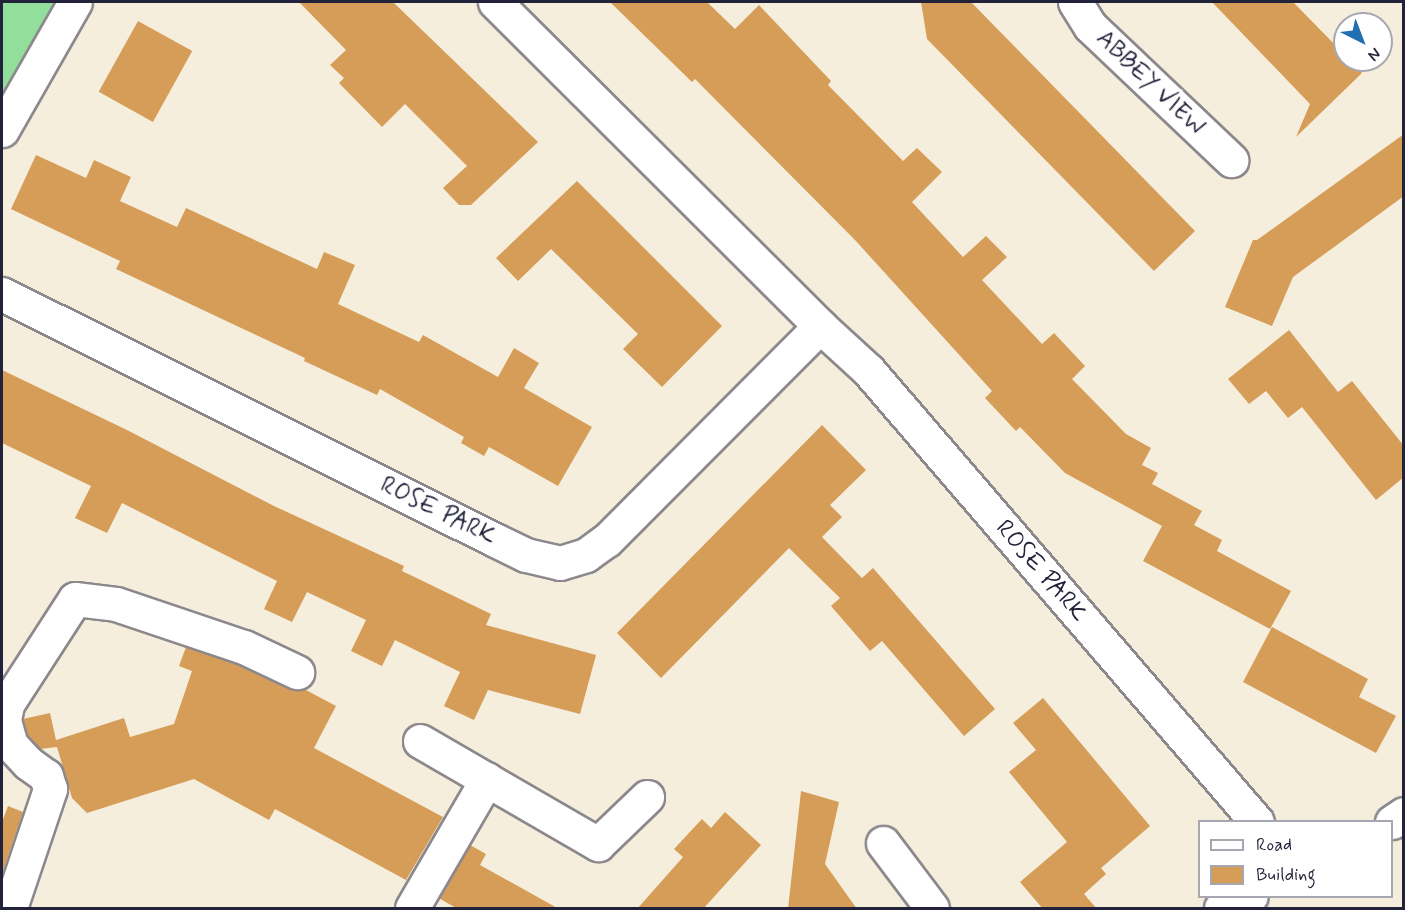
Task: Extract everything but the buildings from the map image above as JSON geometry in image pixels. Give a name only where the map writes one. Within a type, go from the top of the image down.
[{"type":"street","points":[[2,130],[75,2]]},
{"type":"street","name":"ROSE PARK","points":[[495,2],[820,326],[868,370],[1255,820]]},
{"type":"street","name":"ABBEY VIEW","points":[[1075,2],[1090,27],[1231,160]]},
{"type":"street","name":"ROSE PARK","points":[[2,294],[526,555],[560,563],[586,555],[608,540],[820,326]]},
{"type":"street","points":[[10,909],[50,789],[46,776],[28,763],[11,745],[4,720],[7,704],[75,600],[116,604],[244,647],[297,672]]},
{"type":"street","points":[[420,741],[598,843],[647,797]]},
{"type":"street","points":[[412,909],[487,779]]},
{"type":"street","points":[[883,843],[932,909]]},
{"type":"street","points":[[1221,909],[1248,898]]},
{"type":"green space","points":[[2,2],[56,2],[2,96]]}]
